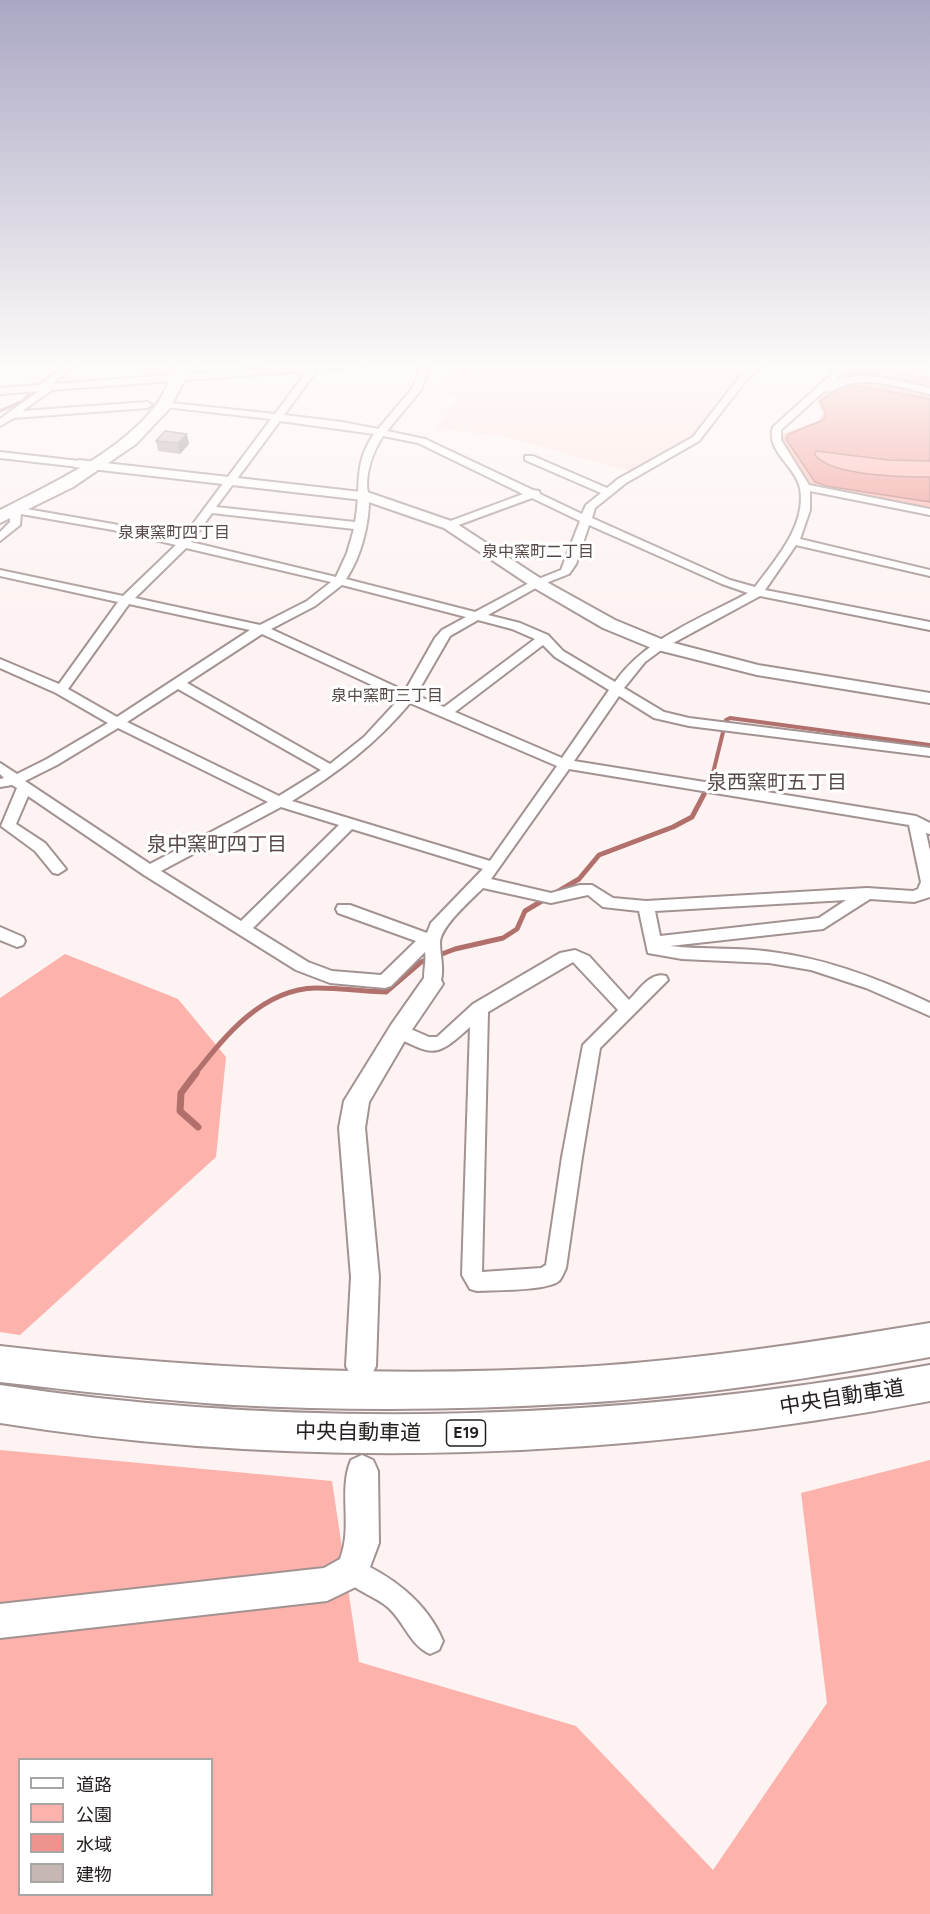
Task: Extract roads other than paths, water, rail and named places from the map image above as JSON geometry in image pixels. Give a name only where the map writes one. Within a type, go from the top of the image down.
[{"type":"highway","points":[[5,511],[107,453]]},
{"type":"highway","points":[[0,1364],[61,1373],[228,1388],[410,1392],[577,1386],[734,1372],[930,1340]]},
{"type":"highway","name":"中央自動車道","points":[[0,1404],[49,1412],[224,1429],[412,1435],[584,1428],[748,1413],[930,1383]]},
{"type":"street","points":[[61,690],[125,602],[184,544],[252,453]]},
{"type":"street","points":[[13,783],[118,723],[261,629],[288,617],[316,600],[340,580],[350,563],[365,496],[362,488],[369,453]]},
{"type":"street","points":[[448,453],[535,493],[585,519],[726,582],[758,592],[930,626]]},
{"type":"street","points":[[148,871],[331,770],[358,750],[408,697],[435,645],[446,633],[537,583],[565,572],[590,507],[622,481],[671,453]]},
{"type":"street","points":[[361,1366],[365,1277],[352,1128],[357,1101],[399,1031],[433,959],[437,927],[494,867],[616,690],[641,659],[660,645],[758,592],[794,541],[804,510],[805,487],[784,453]]},
{"type":"street","points":[[0,455],[365,496],[449,525],[537,583],[609,624],[660,645],[757,670],[930,698]]},
{"type":"street","points":[[529,458],[608,492]]},
{"type":"street","points":[[805,487],[930,512]]},
{"type":"street","points":[[449,525],[535,493]]},
{"type":"street","points":[[210,510],[358,526]]},
{"type":"street","points":[[0,538],[16,523],[5,511]]},
{"type":"street","points":[[5,511],[113,527],[340,580],[516,626],[544,638],[559,654],[659,715],[713,725],[930,752]]},
{"type":"street","points":[[794,541],[930,573]]},
{"type":"street","points":[[0,573],[125,602],[261,629],[408,697],[565,764],[923,825],[929,882],[924,893],[914,897],[868,893],[646,906],[609,903],[592,890],[551,898],[529,895],[479,882]]},
{"type":"street","points":[[446,712],[544,638]]},
{"type":"street","points":[[0,663],[61,690],[118,723],[277,801],[494,867]]},
{"type":"street","points":[[179,684],[331,770]]},
{"type":"street","points":[[0,767],[13,783],[148,871],[302,966],[330,977],[385,982],[421,946],[433,959]]},
{"type":"street","points":[[13,783],[8,826],[40,847],[57,869]]},
{"type":"street","points":[[242,929],[350,823]]},
{"type":"street","points":[[654,942],[823,923],[868,893]]},
{"type":"street","points":[[646,906],[654,949],[666,952],[771,958],[822,968],[861,978],[930,1010]]},
{"type":"street","points":[[344,909],[433,959]]},
{"type":"street","points":[[0,933],[16,941]]},
{"type":"street","points":[[399,1031],[427,1044],[441,1043],[479,1009],[566,957],[575,956],[583,960],[627,1009]]},
{"type":"street","points":[[479,1009],[472,1275],[477,1282],[541,1277],[551,1275],[556,1268],[572,1157],[592,1045],[627,1009],[660,980]]},
{"type":"street","points":[[0,1621],[327,1584],[352,1571],[363,1543],[363,1471]]},
{"type":"street","points":[[352,1571],[396,1597],[430,1641]]},
{"type":"water","points":[[796,453],[815,453],[824,462],[836,467],[869,474],[930,477],[930,502],[826,486],[815,482]]},
{"type":"water","points":[[835,453],[930,453],[930,461],[888,460]]},
{"type":"waterway","points":[[711,781],[726,720],[730,718],[930,745]]},
{"type":"waterway","points":[[195,1074],[246,1017],[279,997],[297,990],[316,988],[386,992],[421,962],[455,949],[503,938],[517,929],[525,911],[579,879],[599,855],[673,827],[692,817],[711,781]]},
{"type":"waterway","points":[[196,1073],[181,1093],[180,1111],[198,1127]]},
{"type":"district","name":"泉東窯町四丁目","points":[[174,533]]},
{"type":"district","name":"泉中窯町二丁目","points":[[538,552]]},
{"type":"district","name":"泉中窯町三丁目","points":[[387,696]]},
{"type":"district","name":"泉西窯町五丁目","points":[[777,783]]},
{"type":"district","name":"泉中窯町四丁目","points":[[217,845]]}]
